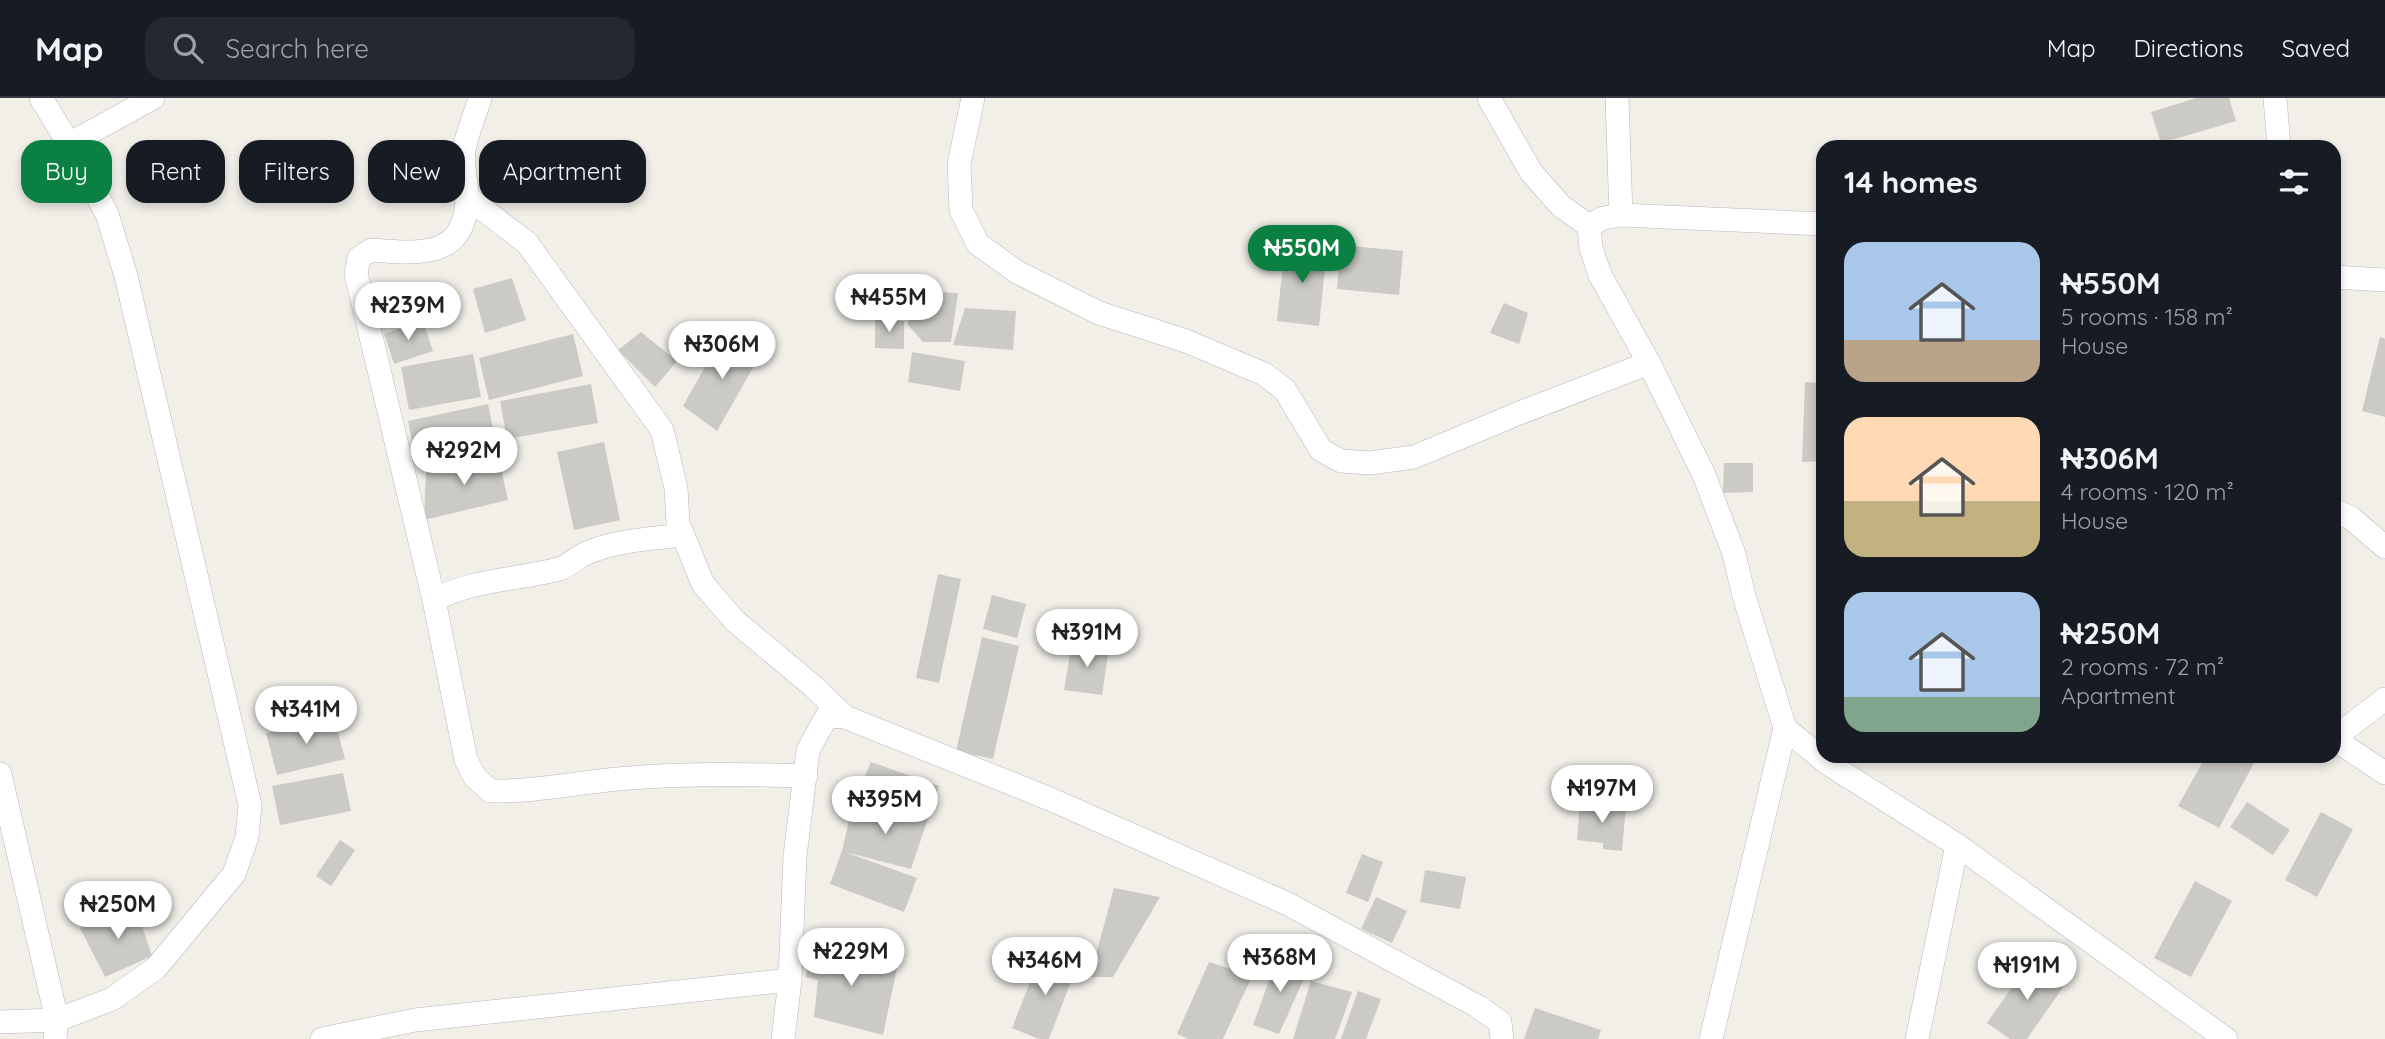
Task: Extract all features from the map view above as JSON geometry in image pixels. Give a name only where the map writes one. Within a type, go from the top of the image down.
[{"type":"street","points":[[41,98],[67,140]]},
{"type":"street","points":[[76,140],[153,98]]},
{"type":"street","points":[[480,98],[464,152],[467,197],[460,231],[453,241],[438,250],[371,250],[359,258],[356,274],[434,600],[466,760],[475,777],[490,791],[524,792],[618,779],[714,774],[806,776]]},
{"type":"street","points":[[973,98],[959,164],[961,210],[978,244],[1017,272],[1099,313],[1186,341],[1264,374],[1285,390],[1321,450],[1341,461],[1370,463],[1414,457],[1649,363]]},
{"type":"street","points":[[1489,98],[1531,172],[1561,206],[1590,226]]},
{"type":"street","points":[[1617,98],[1621,215]]},
{"type":"street","points":[[2275,98],[2278,140]]},
{"type":"street","points":[[467,197],[527,243],[662,430],[676,488],[678,523],[702,584],[727,612],[845,717]]},
{"type":"street","points":[[0,1022],[56,1030],[112,999],[156,968],[234,874],[247,837],[250,805],[126,276],[101,203]]},
{"type":"street","points":[[1590,226],[1603,218],[1621,215],[1816,224]]},
{"type":"street","points":[[1590,226],[1591,248],[1600,275],[1649,363],[1704,475],[1734,554],[1744,596],[1785,728],[1711,1039]]},
{"type":"street","points":[[2341,277],[2385,280]]},
{"type":"street","points":[[2341,513],[2351,518],[2385,547]]},
{"type":"street","points":[[434,600],[455,589],[491,580],[562,569],[598,550],[629,542],[682,535]]},
{"type":"street","points":[[2341,734],[2385,699]]},
{"type":"street","points":[[783,1039],[790,980],[795,856],[808,750],[827,716],[845,717],[1050,799],[1286,903],[1477,1006],[1500,1022],[1502,1039]]},
{"type":"street","points":[[1785,728],[1816,754]]},
{"type":"street","points":[[2341,744],[2385,773]]},
{"type":"street","points":[[1827,763],[1957,845],[2226,1039]]},
{"type":"street","points":[[0,774],[56,1030]]},
{"type":"street","points":[[1917,1039],[1957,845]]},
{"type":"street","points":[[322,1039],[415,1020],[790,980]]},
{"type":"building","points":[[2196,98],[2229,98],[2236,121],[2171,140],[2160,140],[2151,112]]},
{"type":"building","points":[[1285,245],[1327,249],[1319,326],[1277,321]]},
{"type":"building","points":[[1341,245],[1403,251],[1399,295],[1337,289]]},
{"type":"building","points":[[512,278],[526,320],[485,333],[473,289]]},
{"type":"building","points":[[922,291],[958,293],[951,342],[923,342],[908,325],[909,311]]},
{"type":"building","points":[[1504,303],[1528,313],[1519,344],[1490,333]]},
{"type":"building","points":[[965,308],[1016,311],[1013,350],[953,345]]},
{"type":"building","points":[[875,320],[904,321],[904,349],[875,348]]},
{"type":"building","points":[[423,321],[433,351],[394,364],[384,334]]},
{"type":"building","points":[[641,332],[677,361],[655,387],[618,350]]},
{"type":"building","points":[[573,334],[583,376],[489,400],[479,358]]},
{"type":"building","points":[[722,337],[763,350],[717,431],[683,406]]},
{"type":"building","points":[[2380,337],[2385,339],[2385,417],[2362,411]]},
{"type":"building","points":[[912,352],[965,361],[960,391],[908,382]]},
{"type":"building","points":[[473,354],[481,397],[409,410],[401,367]]},
{"type":"building","points":[[1805,382],[1816,383],[1816,461],[1802,462]]},
{"type":"building","points":[[591,384],[598,423],[507,439],[500,401]]},
{"type":"building","points":[[488,404],[497,448],[417,464],[408,421]]},
{"type":"building","points":[[604,442],[620,520],[574,530],[557,452]]},
{"type":"building","points":[[498,455],[508,500],[424,520],[426,472]]},
{"type":"building","points":[[1724,463],[1753,463],[1753,492],[1723,493]]},
{"type":"building","points":[[938,574],[961,579],[939,683],[916,678]]},
{"type":"building","points":[[992,595],[1026,604],[1017,638],[983,629]]},
{"type":"building","points":[[982,637],[1019,646],[993,759],[956,751]]},
{"type":"building","points":[[1072,642],[1109,648],[1102,695],[1064,690]]},
{"type":"building","points":[[334,717],[345,759],[277,775],[266,733]]},
{"type":"building","points":[[871,762],[939,786],[911,869],[845,852],[917,878],[904,912],[830,884],[842,851],[853,803]]},
{"type":"building","points":[[2202,763],[2254,763],[2219,828],[2178,806]]},
{"type":"building","points":[[343,773],[351,811],[280,825],[272,786]]},
{"type":"building","points":[[1580,802],[1626,806],[1622,851],[1603,849],[1603,843],[1577,840]]},
{"type":"building","points":[[2247,802],[2290,830],[2273,855],[2230,827]]},
{"type":"building","points":[[2321,812],[2353,829],[2317,897],[2285,880]]},
{"type":"building","points":[[340,840],[355,850],[331,886],[316,876]]},
{"type":"building","points":[[1362,854],[1383,862],[1368,902],[1346,893]]},
{"type":"building","points":[[1425,870],[1466,877],[1460,909],[1420,902]]},
{"type":"building","points":[[2195,881],[2232,901],[2191,977],[2154,958]]},
{"type":"building","points":[[128,882],[138,899],[83,911],[68,896]]},
{"type":"building","points":[[1114,888],[1160,897],[1113,977],[1090,977]]},
{"type":"building","points":[[1376,897],[1407,911],[1392,943],[1361,929]]},
{"type":"building","points":[[135,905],[152,956],[105,977],[80,928]]},
{"type":"building","points":[[810,940],[897,968],[883,1035],[814,1017],[818,980],[806,977]]},
{"type":"building","points":[[1042,952],[1077,966],[1049,1039],[1039,1039],[1012,1028]]},
{"type":"building","points":[[1278,956],[1310,965],[1279,1034],[1253,1025]]},
{"type":"building","points":[[2031,960],[2066,983],[2027,1039],[2010,1039],[1987,1023]]},
{"type":"building","points":[[1209,962],[1252,976],[1223,1039],[1188,1039],[1177,1034]]},
{"type":"building","points":[[1311,981],[1352,992],[1335,1039],[1293,1039]]},
{"type":"building","points":[[1358,991],[1381,999],[1366,1039],[1341,1039]]},
{"type":"building","points":[[1535,1008],[1601,1030],[1598,1039],[1524,1039]]}]
